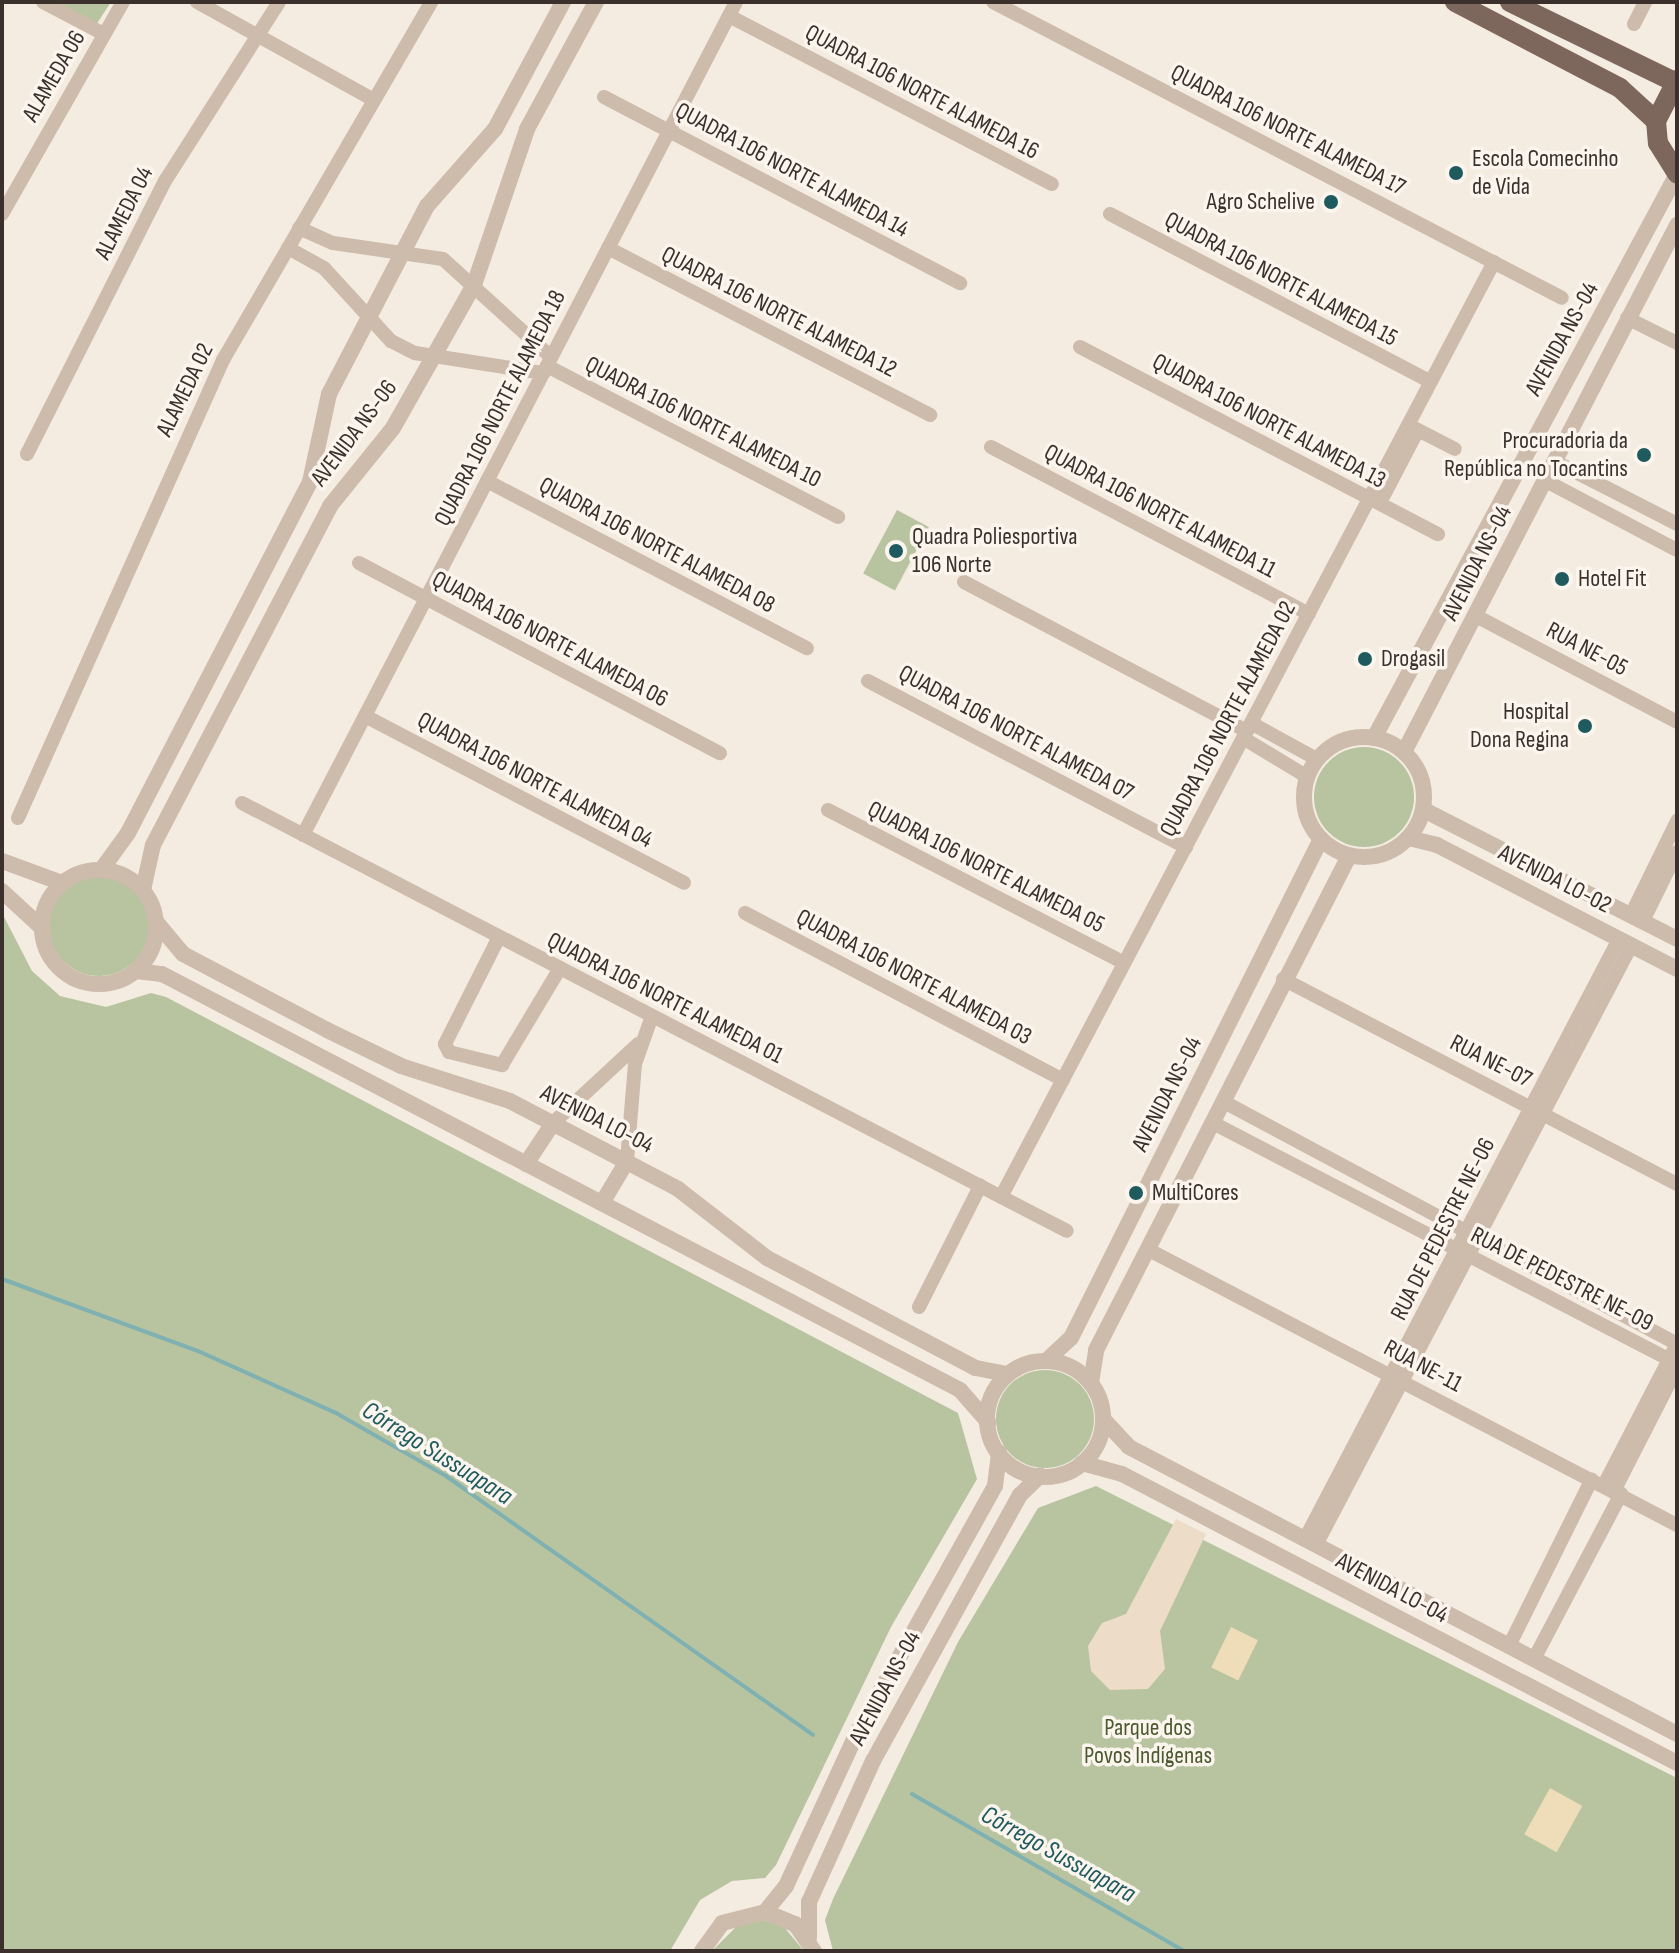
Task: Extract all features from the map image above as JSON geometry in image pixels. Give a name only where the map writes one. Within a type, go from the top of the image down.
[{"type":"main road","points":[[1455,2],[1620,88],[1656,121]]},
{"type":"main road","points":[[1510,2],[1676,81],[1656,121],[1658,143],[1677,174]]},
{"type":"street","points":[[43,2],[104,34]]},
{"type":"street","name":"ALAMEDA 06","points":[[2,214],[123,2]]},
{"type":"street","points":[[197,2],[261,31],[374,100]]},
{"type":"street","name":"ALAMEDA 04","points":[[27,454],[165,181],[279,2]]},
{"type":"street","name":"ALAMEDA 02","points":[[18,818],[195,419],[299,228],[431,2]]},
{"type":"street","name":"AVENIDA NS-06","points":[[102,869],[128,833],[310,482],[329,394],[403,251],[427,206],[495,129],[563,2]]},
{"type":"street","name":"AVENIDA NS-06","points":[[143,890],[153,845],[330,506],[393,428],[438,356],[474,285],[527,129],[596,2]]},
{"type":"street","name":"QUADRA 106 NORTE ALAMEDA 18","points":[[303,835],[736,2]]},
{"type":"street","name":"QUADRA 106 NORTE ALAMEDA 17","points":[[993,2],[1562,298]]},
{"type":"street","points":[[1634,24],[1645,2]]},
{"type":"street","name":"QUADRA 106 NORTE ALAMEDA 16","points":[[729,16],[1052,184]]},
{"type":"street","name":"QUADRA 106 NORTE ALAMEDA 14","points":[[604,97],[960,283]]},
{"type":"street","name":"AVENIDA NS-04","points":[[1374,738],[1677,174]]},
{"type":"street","name":"QUADRA 106 NORTE ALAMEDA 15","points":[[1110,214],[1431,382]]},
{"type":"street","name":"AVENIDA NS-04","points":[[1404,752],[1677,225]]},
{"type":"street","points":[[299,228],[333,243],[443,259],[474,285],[547,365]]},
{"type":"street","points":[[288,248],[333,276],[367,321],[391,341],[438,356],[547,365]]},
{"type":"street","name":"QUADRA 106 NORTE ALAMEDA 12","points":[[608,248],[930,415]]},
{"type":"street","name":"QUADRA 106 NORTE ALAMEDA 02","points":[[1001,1197],[1309,614],[1377,497],[1413,428],[1431,382],[1494,262]]},
{"type":"street","points":[[1627,318],[1677,343]]},
{"type":"street","name":"QUADRA 106 NORTE ALAMEDA 13","points":[[1080,347],[1377,497],[1438,534]]},
{"type":"street","name":"QUADRA 106 NORTE ALAMEDA 10","points":[[547,365],[838,517]]},
{"type":"street","points":[[1413,428],[1455,449]]},
{"type":"street","name":"QUADRA 106 NORTE ALAMEDA 11","points":[[991,447],[1309,614]]},
{"type":"street","points":[[1556,462],[1677,524]]},
{"type":"street","name":"QUADRA 106 NORTE ALAMEDA 08","points":[[487,481],[807,648]]},
{"type":"street","points":[[1546,481],[1677,550]]},
{"type":"street","name":"QUADRA 106 NORTE ALAMEDA 06","points":[[359,563],[720,753]]},
{"type":"street","points":[[964,582],[1247,731],[1315,758]]},
{"type":"street","name":"RUA NE-05","points":[[1476,616],[1677,722]]},
{"type":"street","name":"QUADRA 106 NORTE ALAMEDA 07","points":[[868,681],[1186,847]]},
{"type":"street","name":"QUADRA 106 NORTE ALAMEDA 04","points":[[365,716],[684,883]]},
{"type":"street","points":[[1247,731],[1306,776]]},
{"type":"street","points":[[1374,738],[1404,752],[1422,779],[1424,810],[1409,838],[1375,858],[1349,856],[1321,839],[1304,803],[1306,776],[1315,758],[1344,740],[1374,738]]},
{"type":"street","name":"QUADRA 106 NORTE ALAMEDA 01","points":[[242,803],[1067,1231]]},
{"type":"street","name":"QUADRA 106 NORTE ALAMEDA 05","points":[[828,810],[1124,963]]},
{"type":"street","name":"AVENIDA LO-02","points":[[1424,810],[1677,939]]},
{"type":"street","points":[[1637,918],[1677,821]]},
{"type":"street","name":"AVENIDA LO-02","points":[[1409,838],[1437,845],[1677,969]]},
{"type":"street","name":"AVENIDA NS-04","points":[[1008,1374],[1046,1361],[1069,1342],[1321,839]]},
{"type":"street","points":[[1637,918],[1677,852]]},
{"type":"street","points":[[2,891],[42,928],[50,955],[74,978],[106,983],[136,971],[162,974],[960,1390],[988,1422],[999,1452],[1040,1476],[1082,1463],[1097,1444],[1103,1419],[1091,1383],[1093,1355],[1224,1102],[1283,979],[1349,856]]},
{"type":"street","points":[[2,861],[62,883],[102,869],[143,890],[157,923],[152,949],[136,971]]},
{"type":"street","points":[[42,928],[62,883]]},
{"type":"street","name":"QUADRA 106 NORTE ALAMEDA 03","points":[[745,913],[1063,1080]]},
{"type":"street","name":"AVENIDA LO-04","points":[[157,923],[183,954],[349,1041],[413,1070],[489,1091],[553,1123],[684,1192],[767,1258],[976,1368],[1008,1374]]},
{"type":"street","points":[[499,937],[445,1044],[449,1052],[502,1065],[560,968]]},
{"type":"street","name":"RUA DE PEDESTRE NE-06","points":[[1311,1542],[1625,942]]},
{"type":"street","name":"RUA NE-07","points":[[1283,979],[1677,1184]]},
{"type":"street","points":[[602,1203],[627,1161],[639,1044],[652,1016]]},
{"type":"street","points":[[526,1164],[553,1123],[639,1044]]},
{"type":"street","name":"RUA DE PEDESTRE NE-09","points":[[1224,1102],[1677,1344]]},
{"type":"street","name":"RUA DE PEDESTRE NE-09","points":[[1213,1123],[1674,1363]]},
{"type":"street","points":[[919,1307],[980,1186]]},
{"type":"street","name":"RUA NE-11","points":[[1147,1249],[1677,1525]]},
{"type":"street","points":[[1509,1646],[1608,1487],[1674,1363],[1677,1344]]},
{"type":"street","points":[[1046,1361],[1072,1368],[1091,1383]]},
{"type":"street","points":[[988,1422],[993,1393],[1008,1374]]},
{"type":"street","name":"AVENIDA LO-04","points":[[1103,1419],[1120,1442],[1677,1734]]},
{"type":"street","name":"AVENIDA NS-04","points":[[765,1912],[786,1886],[850,1745],[995,1486],[999,1452]]},
{"type":"street","name":"AVENIDA LO-04","points":[[1082,1463],[1122,1474],[1677,1763]]},
{"type":"street","name":"AVENIDA NS-04","points":[[811,1945],[809,1902],[867,1773],[1020,1495],[1040,1476]]},
{"type":"street","points":[[1534,1659],[1608,1487]]},
{"type":"street","points":[[702,1951],[722,1923],[765,1912],[811,1945]]},
{"type":"green space","points":[[54,2],[111,2],[96,25]]},
{"type":"green space","name":"Quadra Poliesportiva 106 Norte","points":[[897,510],[929,527],[895,590],[863,574]]},
{"type":"green space","points":[[1364,747],[1383,751],[1399,762],[1410,778],[1414,797],[1410,816],[1399,832],[1383,843],[1364,847],[1345,843],[1329,832],[1318,816],[1314,797],[1318,778],[1329,762],[1345,751]]},
{"type":"green space","points":[[99,876],[118,880],[134,891],[145,907],[149,926],[145,945],[134,961],[118,972],[99,976],[80,972],[64,961],[53,945],[49,926],[53,907],[64,891],[80,880]]},
{"type":"green space","points":[[2,913],[32,971],[60,996],[106,1007],[151,993],[166,997],[958,1413],[977,1479],[891,1627],[776,1865],[765,1878],[732,1881],[700,1900],[670,1951],[2,1951]]},
{"type":"green space","points":[[1045,1370],[1064,1373],[1080,1384],[1091,1400],[1094,1419],[1091,1438],[1080,1454],[1064,1465],[1045,1468],[1026,1465],[1010,1454],[999,1438],[996,1419],[999,1400],[1010,1384],[1026,1373]]},
{"type":"green space","name":"Parque dos Povos Indígenas","points":[[1096,1486],[1677,1778],[1677,1951],[833,1951],[825,1920],[833,1899],[958,1642],[1038,1508]]},
{"type":"green space","points":[[763,1920],[784,1927],[804,1951],[712,1951],[740,1923]]},
{"type":"sand","points":[[1231,1627],[1258,1640],[1238,1681],[1211,1667]]},
{"type":"sand","points":[[1550,1788],[1582,1806],[1557,1852],[1524,1834]]},
{"type":"shaded area","points":[[1176,1519],[1206,1534],[1160,1631],[1165,1669],[1148,1689],[1110,1690],[1091,1671],[1088,1646],[1102,1623],[1126,1614]]},
{"type":"waterway","name":"Córrego Sussuapara","points":[[2,1279],[198,1351],[336,1413],[446,1476],[813,1735]]},
{"type":"waterway","name":"Córrego Sussuapara","points":[[912,1794],[1184,1951]]},
{"type":"place","name":"Escola Comecinho de Vida","points":[[1456,173]]},
{"type":"place","name":"Agro Schelive","points":[[1331,202]]},
{"type":"place","name":"Procuradoria da República no Tocantins","points":[[1644,455]]},
{"type":"place","name":"Quadra Poliesportiva 106 Norte","points":[[896,551]]},
{"type":"place","name":"Hotel Fit","points":[[1562,579]]},
{"type":"place","name":"Drogasil","points":[[1365,659]]},
{"type":"place","name":"Hospital Dona Regina","points":[[1585,726]]},
{"type":"place","name":"MultiCores","points":[[1136,1193]]}]
